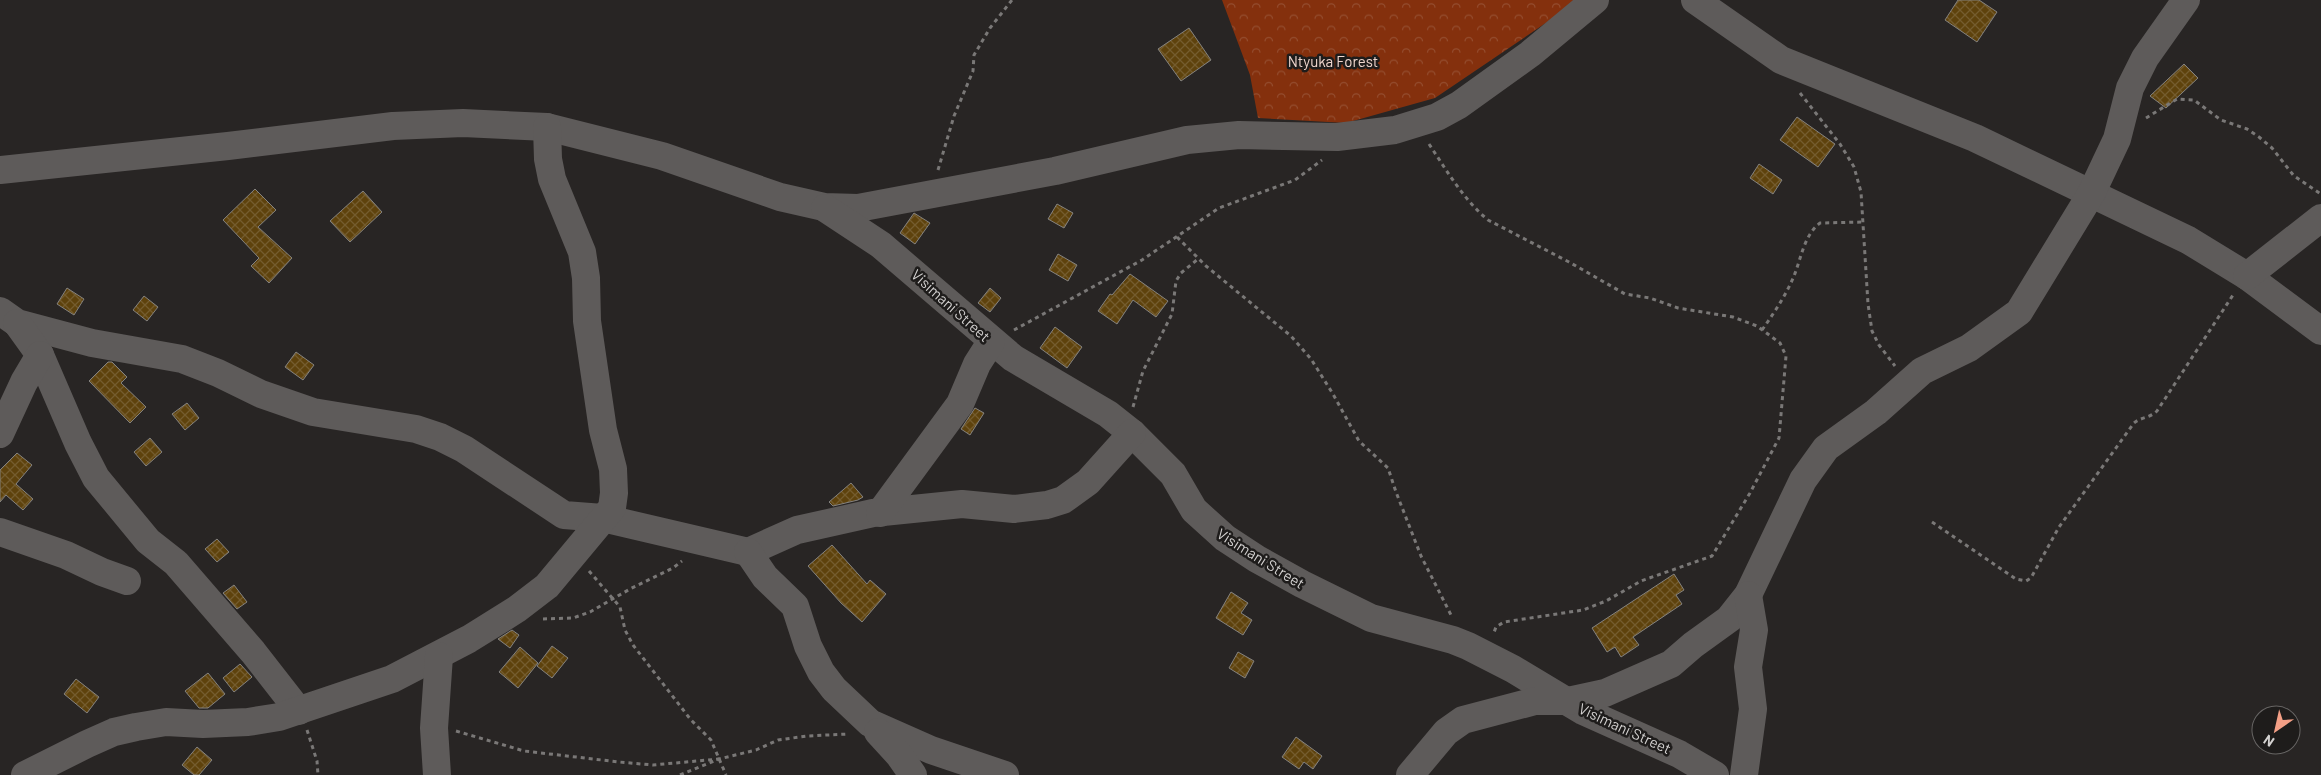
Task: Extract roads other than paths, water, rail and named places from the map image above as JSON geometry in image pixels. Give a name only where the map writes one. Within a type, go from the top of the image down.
[{"type":"street","points":[[0,170],[228,146],[392,126],[463,123],[547,127],[662,156],[780,197],[824,207],[858,208],[1055,171],[1187,140],[1239,135],[1338,137],[1395,130],[1436,117],[1493,82],[1595,0]]},
{"type":"street","points":[[1695,0],[1781,60],[1975,138],[2188,240],[2247,276],[2321,331]]},
{"type":"street","points":[[1410,775],[1446,732],[1464,720],[1535,701],[1568,701],[1605,693],[1670,664],[1693,644],[1729,619],[1748,595],[1794,498],[1821,453],[1832,442],[1855,429],[1876,412],[1922,371],[1975,345],[2019,312],[2091,194],[2117,140],[2130,88],[2141,65],[2186,0]]},
{"type":"street","points":[[25,775],[114,732],[166,722],[203,724],[248,722],[279,717],[392,678],[439,656],[517,609],[547,586],[612,508],[614,493],[613,468],[603,430],[587,321],[586,278],[582,252],[552,180],[548,159],[547,127]]},
{"type":"street","name":"Visimani Street","points":[[824,207],[887,250],[991,342],[1041,377],[1108,414],[1128,429],[1173,474],[1194,510],[1209,525],[1257,559],[1302,584],[1371,618],[1453,640],[1480,652],[1602,720],[1679,754],[1715,775]]},
{"type":"street","points":[[2247,276],[2321,218]]},
{"type":"street","points":[[9,317],[92,343],[182,360],[218,373],[261,394],[314,412],[416,429],[440,437],[464,449],[564,515],[603,518],[748,552],[803,528],[880,513],[962,504],[1014,508],[1063,500],[1088,482],[1128,429]]},
{"type":"street","points":[[9,317],[40,355],[78,443],[96,478],[148,541],[176,563],[253,652],[298,711]]},
{"type":"street","points":[[880,513],[960,404],[977,364],[991,342]]},
{"type":"street","points":[[0,434],[24,382],[40,355]]},
{"type":"street","points":[[0,532],[66,555],[102,572],[127,581]]},
{"type":"street","points":[[748,552],[765,577],[795,606],[808,646],[821,672],[834,689],[870,723],[899,755],[913,775]]},
{"type":"street","points":[[1744,775],[1753,709],[1748,668],[1754,630],[1748,595]]},
{"type":"street","points":[[437,775],[434,728],[439,656]]},
{"type":"street","points":[[870,723],[931,750],[1005,775]]},
{"type":"park label","name":"Ntyuka Forest","points":[[1333,61]]}]
